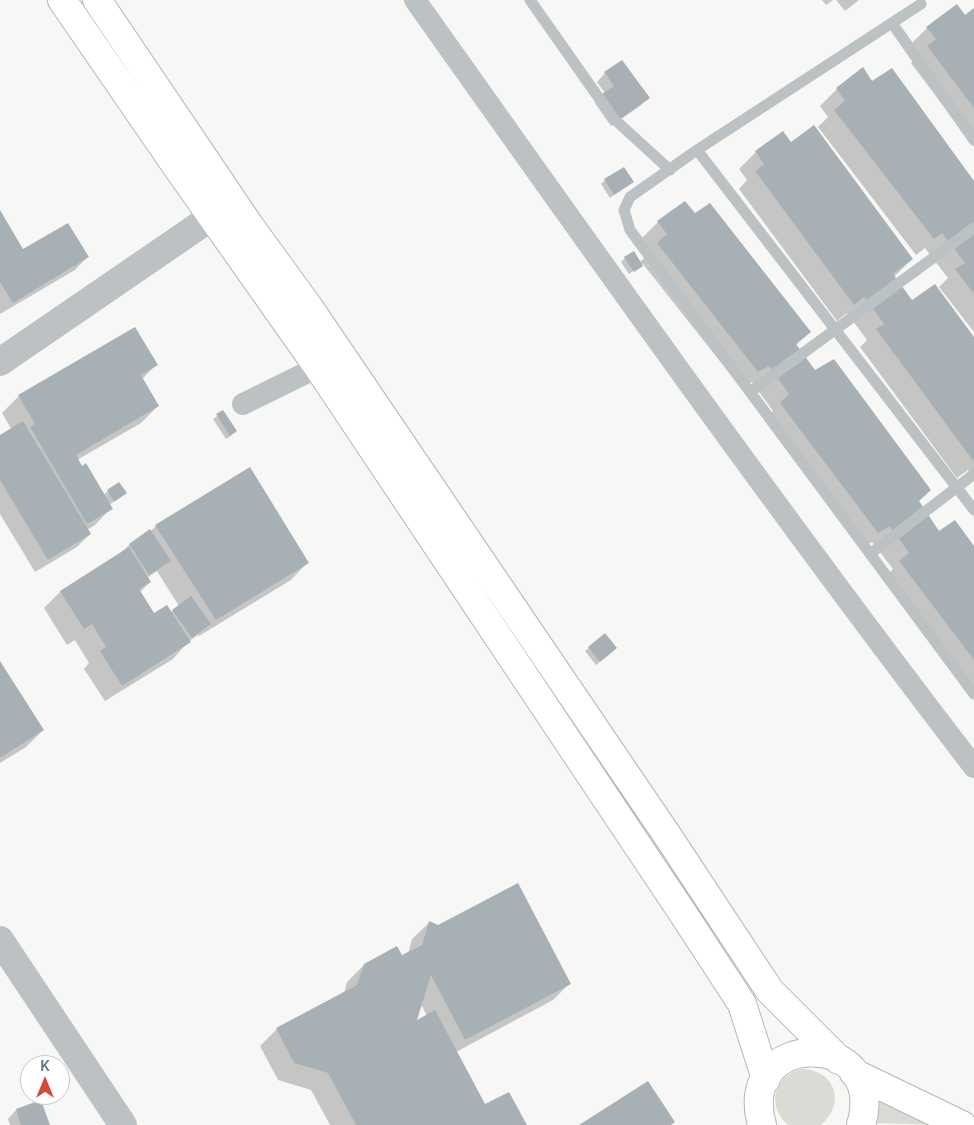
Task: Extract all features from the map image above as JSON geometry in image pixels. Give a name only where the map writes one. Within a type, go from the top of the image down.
[{"type":"main road","points":[[62,0],[212,217],[329,360],[667,835],[770,992],[857,1077],[864,1093],[865,1110],[861,1125]]},
{"type":"main road","points":[[97,0],[234,202],[434,538],[742,1004],[766,1079]]},
{"type":"main road","points":[[754,1119],[760,1089],[768,1073],[781,1061],[797,1053],[814,1051],[831,1055],[847,1066],[962,1125]]},
{"type":"street","points":[[415,0],[736,447],[893,662],[974,767]]},
{"type":"street","points":[[0,362],[234,202]]},
{"type":"street","points":[[243,404],[329,360]]},
{"type":"street","points":[[0,940],[123,1125]]},
{"type":"lane","points":[[530,0],[613,118],[670,170]]},
{"type":"lane","points":[[921,4],[697,150],[630,197],[624,210],[630,230],[974,694]]},
{"type":"lane","points":[[892,23],[974,140]]},
{"type":"lane","points":[[697,150],[974,510]]},
{"type":"lane","points":[[750,392],[974,228]]},
{"type":"lane","points":[[870,554],[974,474]]},
{"type":"shaded area","points":[[802,1069],[823,1075],[830,1082],[834,1090],[833,1108],[829,1117],[821,1125],[789,1125],[777,1109],[775,1101],[778,1087],[787,1076]]},
{"type":"shaded area","points":[[876,1099],[940,1125],[873,1123]]},
{"type":"building","points":[[957,4],[965,15],[974,8],[974,108],[927,46],[936,39],[926,27]]},
{"type":"building","points":[[622,60],[650,98],[620,119],[602,94],[614,86],[604,72]]},
{"type":"building","points":[[863,67],[872,81],[892,68],[974,181],[974,294],[955,269],[965,263],[942,233],[934,239],[834,110],[845,101],[836,88]]},
{"type":"building","points":[[814,125],[913,259],[893,274],[912,300],[935,284],[974,337],[974,462],[876,329],[884,324],[864,297],[854,305],[755,171],[764,164],[755,151],[783,131],[791,142]]},
{"type":"building","points":[[624,167],[634,182],[614,195],[604,179]]},
{"type":"building","points":[[685,201],[695,213],[710,203],[811,332],[796,344],[815,370],[834,359],[931,490],[919,501],[939,531],[955,520],[974,546],[974,660],[899,561],[909,553],[890,526],[878,533],[780,403],[789,394],[769,366],[758,372],[657,243],[667,234],[657,221]]},
{"type":"building","points":[[0,210],[23,249],[68,223],[89,257],[13,303],[0,282]]},
{"type":"building","points":[[634,251],[643,266],[634,272],[624,257]]},
{"type":"building","points":[[135,327],[158,365],[141,375],[159,406],[76,455],[82,466],[86,463],[113,509],[87,524],[30,427],[35,424],[18,395]]},
{"type":"building","points":[[223,410],[237,431],[230,436],[216,414]]},
{"type":"building","points":[[23,421],[91,534],[48,560],[0,480],[0,435]]},
{"type":"building","points":[[250,467],[309,563],[216,620],[155,525]]},
{"type":"building","points":[[119,482],[127,493],[114,502],[107,490]]},
{"type":"building","points":[[150,529],[171,561],[149,575],[129,544]]},
{"type":"building","points":[[129,547],[151,582],[139,589],[154,613],[167,605],[191,642],[122,686],[100,651],[106,647],[92,624],[84,629],[60,591]]},
{"type":"building","points":[[191,596],[211,624],[192,638],[172,610]]},
{"type":"building","points":[[605,633],[617,648],[600,662],[588,647]]},
{"type":"building","points":[[0,661],[44,730],[0,758]]},
{"type":"building","points":[[518,883],[571,984],[465,1040],[431,975],[417,1020],[435,1010],[485,1104],[509,1092],[527,1125],[356,1125],[328,1073],[294,1063],[276,1028],[357,985],[364,964],[397,946],[402,955],[422,945],[429,921],[438,925]]},
{"type":"building","points":[[648,1081],[675,1122],[671,1125],[579,1125]]},
{"type":"building","points":[[27,1105],[43,1105],[50,1125],[21,1125],[16,1109]]}]
